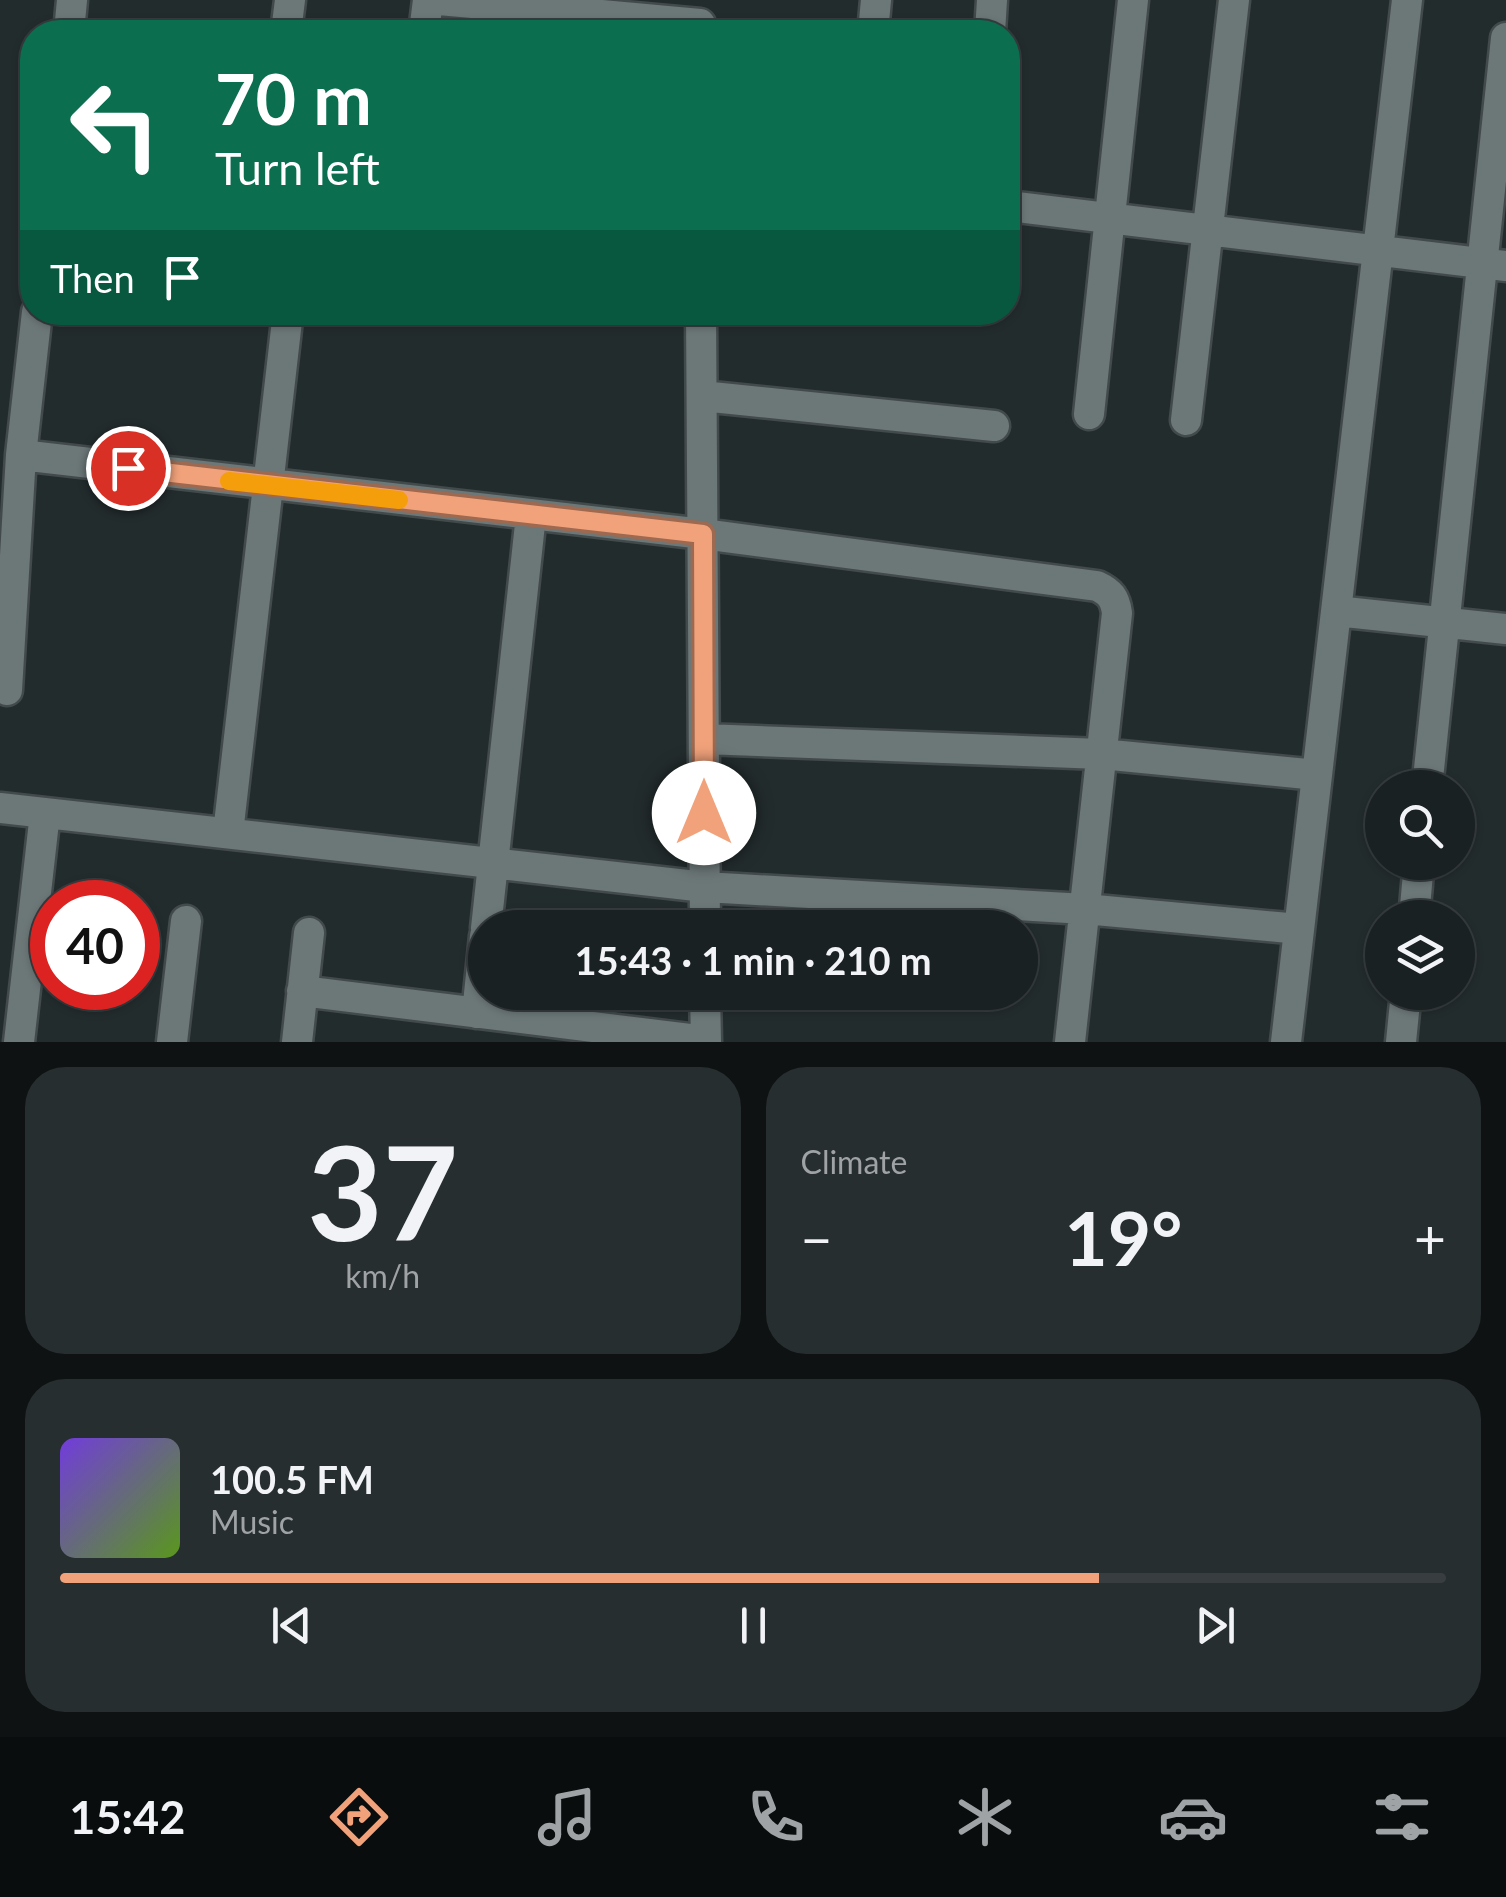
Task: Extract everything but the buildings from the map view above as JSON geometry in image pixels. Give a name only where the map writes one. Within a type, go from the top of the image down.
[{"type":"street","points":[[439,0],[566,20]]},
{"type":"street","points":[[1089,414],[1133,0]]},
{"type":"street","points":[[1186,420],[1234,0]]},
{"type":"street","points":[[1286,1042],[1407,0]]},
{"type":"street","points":[[1429,770],[1444,623],[1493,264],[1506,38]]},
{"type":"street","points":[[1020,207],[1493,264]]},
{"type":"street","points":[[7,690],[21,455],[36,325]]},
{"type":"street","points":[[228,833],[287,325]]},
{"type":"street","points":[[702,325],[705,910]]},
{"type":"street","points":[[702,396],[994,426]]},
{"type":"street","points":[[21,455],[948,564],[1097,586],[1108,591],[1116,601],[1117,613],[1070,1042]]},
{"type":"street","points":[[488,910],[531,515]]},
{"type":"street","points":[[1336,611],[1506,629]]},
{"type":"street","points":[[704,739],[1102,754],[1317,775]]},
{"type":"street","points":[[0,808],[705,887],[1085,909],[1300,929]]},
{"type":"street","points":[[20,1042],[14,965],[45,813]]},
{"type":"street","points":[[172,1042],[186,922]]},
{"type":"street","points":[[296,1042],[309,934]]},
{"type":"street","points":[[302,991],[706,1042],[705,1010]]},
{"type":"street","points":[[1401,1042],[1404,1010]]},
{"type":"slow traffic","points":[[229,481],[399,500]]},
{"type":"route","points":[[128,468],[703,534],[704,813]]}]
